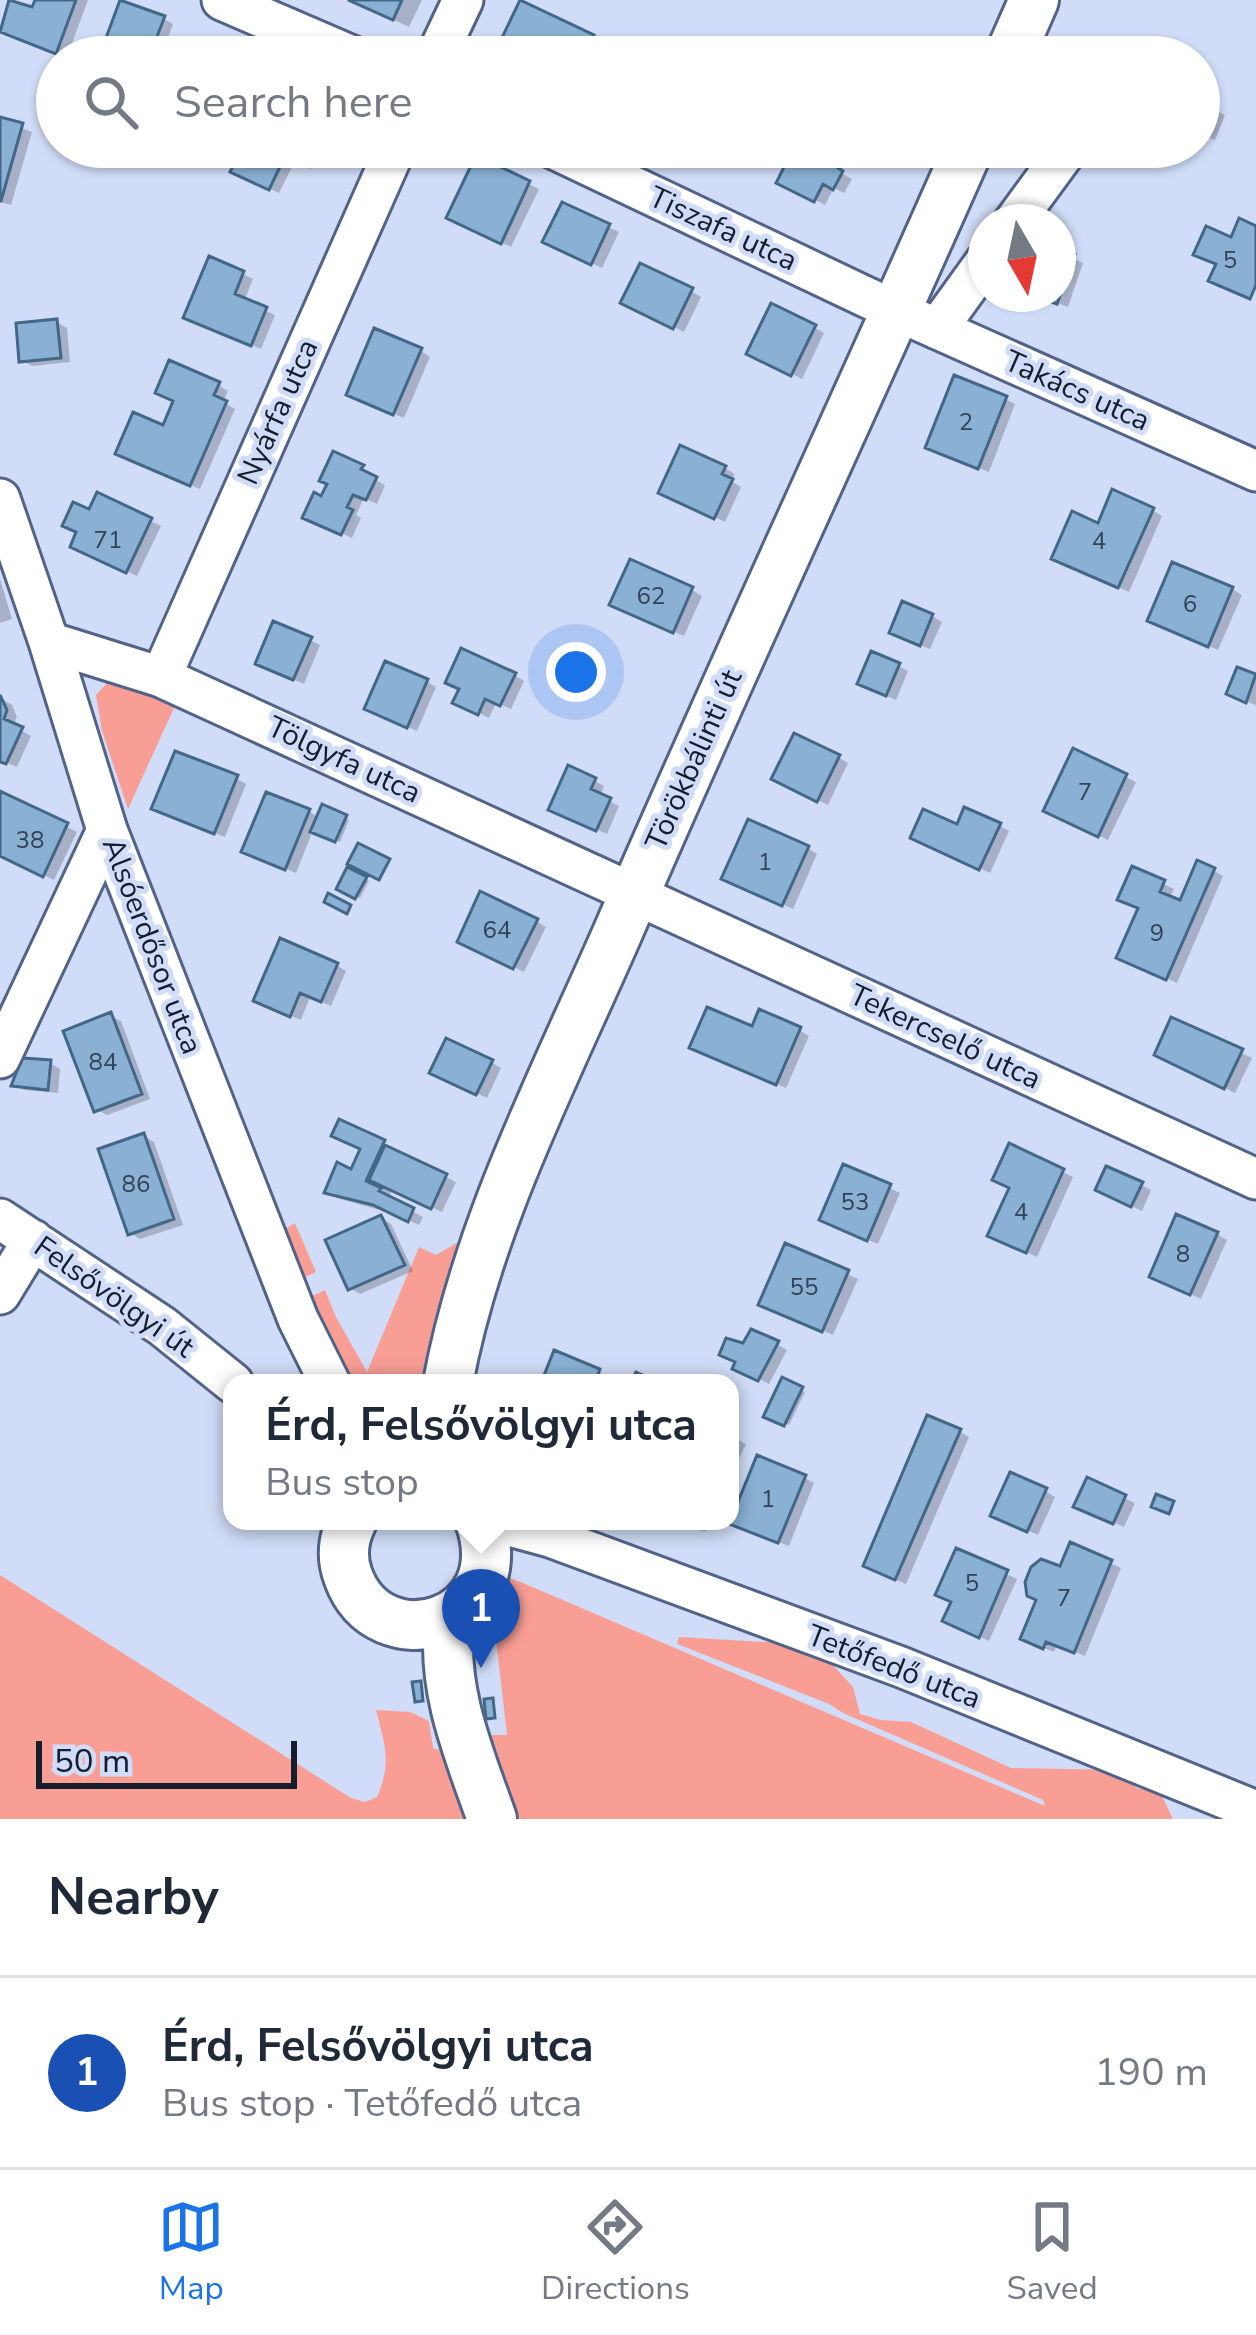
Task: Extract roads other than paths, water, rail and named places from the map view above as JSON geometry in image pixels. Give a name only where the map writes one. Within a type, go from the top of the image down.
[{"type":"main road","points":[[1018,36],[1034,0]]},
{"type":"main road","name":"Törökbálinti út","points":[[450,1374],[470,1288],[503,1195],[634,894],[917,320],[963,168]]},
{"type":"main road","points":[[347,1530],[343,1548],[353,1590],[392,1622],[432,1621],[468,1603],[481,1585],[497,1530]]},
{"type":"main road","points":[[432,1621],[459,1724],[492,1819]]},
{"type":"street","points":[[222,0],[305,36]]},
{"type":"street","points":[[446,36],[463,0]]},
{"type":"street","name":"Nyárfa utca","points":[[161,677],[387,168]]},
{"type":"street","name":"Tiszafa utca","points":[[595,168],[917,320]]},
{"type":"street","points":[[1027,204],[1054,168]]},
{"type":"street","points":[[917,320],[968,276]]},
{"type":"street","name":"Takács utca","points":[[917,320],[1256,471]]},
{"type":"street","name":"Alsóerdősor utca","points":[[0,499],[107,830],[298,1319],[326,1374]]},
{"type":"street","name":"Tölgyfa utca","points":[[49,642],[161,677],[634,894]]},
{"type":"street","points":[[0,1058],[107,830]]},
{"type":"street","name":"Tekercselő utca","points":[[634,894],[1256,1179]]},
{"type":"street","points":[[0,1294],[17,1229]]},
{"type":"street","name":"Felsővölgyi út","points":[[17,1229],[227,1374]]},
{"type":"street","name":"Tetőfedő utca","points":[[497,1530],[901,1667],[1256,1811]]},
{"type":"place","name":"Érd, Felsővölgyi utca","points":[[481,1668]]}]
